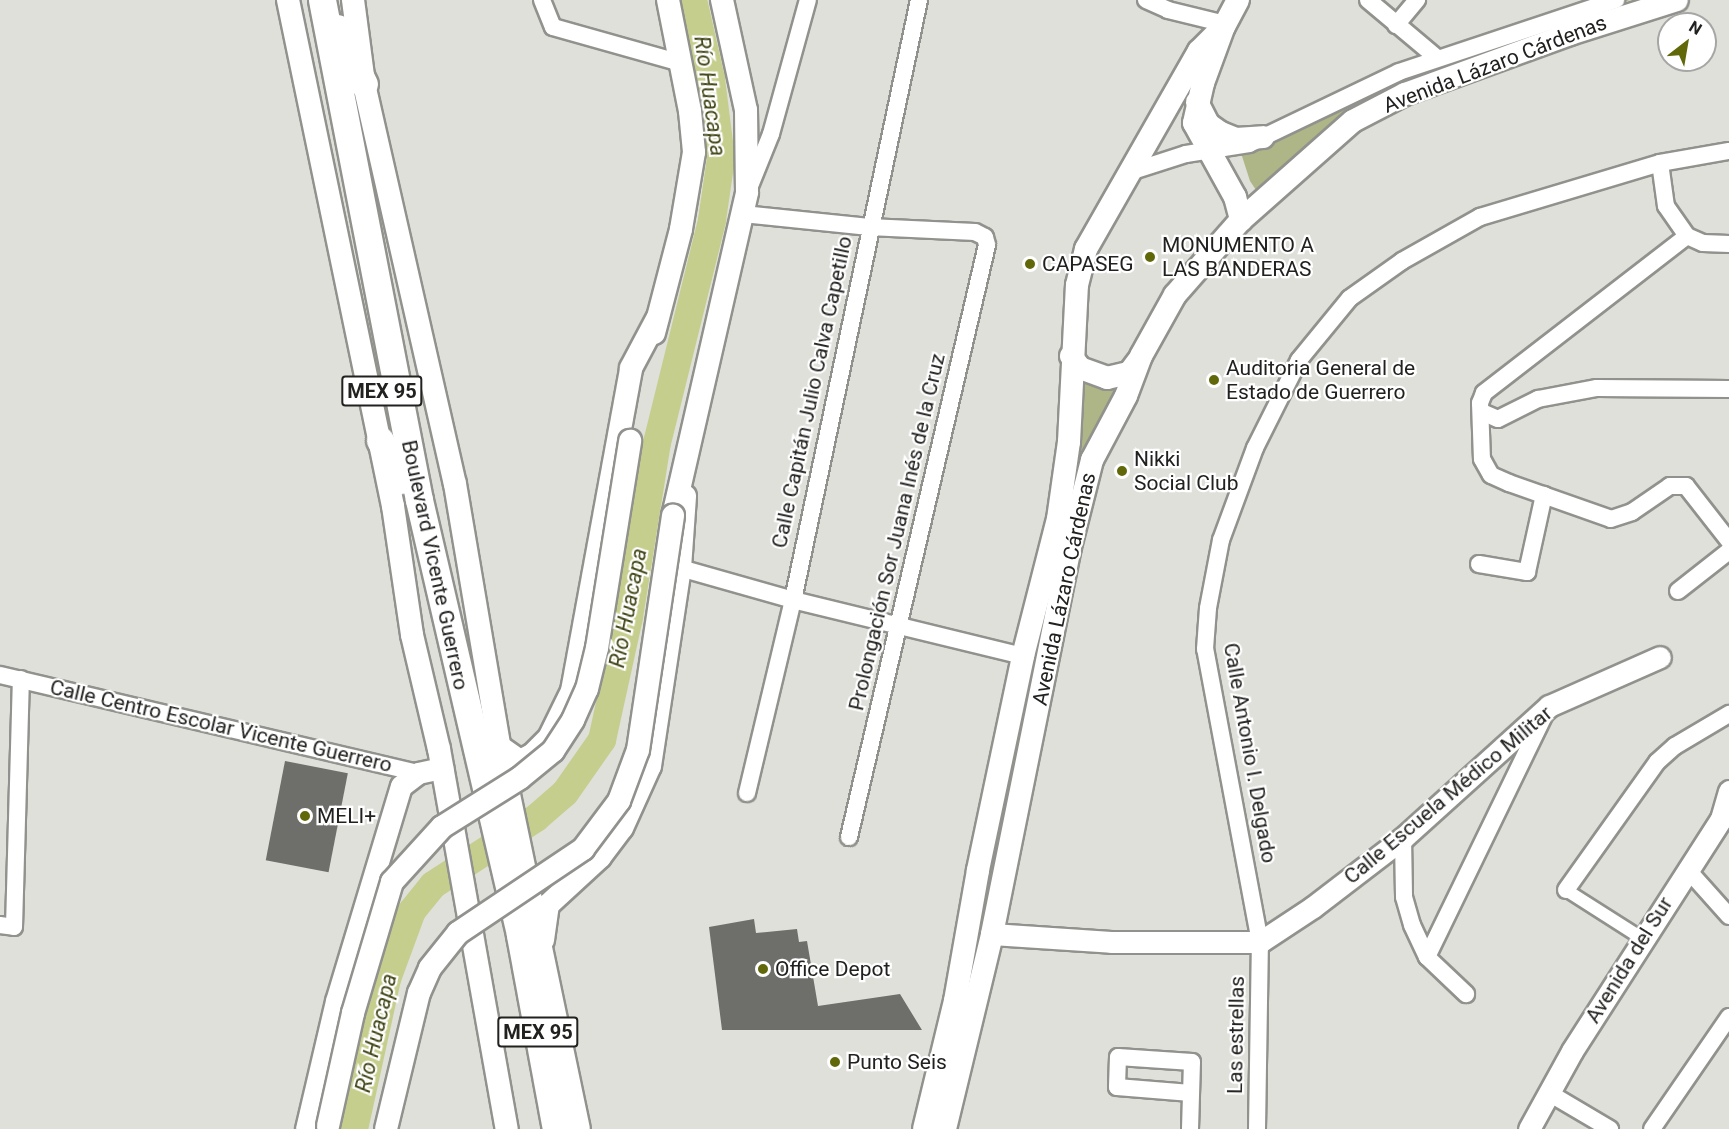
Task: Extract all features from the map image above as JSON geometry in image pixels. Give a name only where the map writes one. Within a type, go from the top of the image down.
[{"type":"highway","name":"Boulevard Vicente Guerrero","points":[[309,0],[400,480],[480,772]]},
{"type":"highway","points":[[323,0],[364,84]]},
{"type":"highway","name":"Boulevard Vicente Guerrero","points":[[323,0],[419,500],[480,772],[520,935],[550,1121]]},
{"type":"highway","points":[[380,440],[400,480]]},
{"type":"highway","points":[[550,1121],[560,1051]]},
{"type":"main road","name":"Boulevard Vicente Guerrero","points":[[288,0],[380,440],[412,635],[442,768],[480,772]]},
{"type":"main road","name":"Boulevard Vicente Guerrero","points":[[352,0],[364,84],[455,484],[480,772],[476,966],[507,1129]]},
{"type":"main road","points":[[321,1128],[392,882],[442,826],[520,778],[553,751],[577,710],[597,648],[630,441],[657,319],[681,228],[693,163],[690,111],[668,0]]},
{"type":"main road","points":[[386,1129],[419,993],[430,968],[458,933],[583,849],[619,801],[638,750],[673,516],[745,203],[746,110],[722,0]]},
{"type":"main road","points":[[1238,0],[1224,25],[1197,102],[1194,123],[1235,197],[1241,220]]},
{"type":"main road","name":"Avenida Lázaro Cárdenas","points":[[945,1129],[992,934],[1070,547],[1092,460],[1126,396],[1141,356],[1175,295],[1241,220],[1353,121],[1405,94],[1570,34],[1677,0]]},
{"type":"main road","name":"Avenida Lázaro Cárdenas","points":[[924,1129],[955,1001],[978,870],[1023,656],[1064,483],[1077,285],[1086,249],[1199,51],[1224,25]]},
{"type":"main road","points":[[1197,102],[1208,124],[1221,134],[1236,139],[1263,137]]},
{"type":"main road","points":[[480,772],[520,761],[532,755],[549,738],[572,691],[631,368],[657,319]]},
{"type":"main road","points":[[1071,356],[1092,376],[1107,378],[1129,373],[1141,356]]},
{"type":"main road","points":[[541,953],[548,905],[600,857],[639,796],[658,724],[680,568],[686,514],[683,476]]},
{"type":"main road","name":"Boulevard Vicente Guerrero","points":[[480,772],[520,935],[541,953],[560,1051],[579,1129]]},
{"type":"main road","points":[[493,1063],[498,1129]]},
{"type":"street","points":[[542,0],[553,27],[681,63]]},
{"type":"street","points":[[808,0],[771,134],[745,203],[869,227]]},
{"type":"street","name":"Calle Capitán Julio Calva Capetillo","points":[[747,793],[793,600],[869,227],[919,0]]},
{"type":"street","points":[[1146,0],[1169,5],[1224,25]]},
{"type":"street","points":[[1368,0],[1437,58]]},
{"type":"street","points":[[1396,25],[1417,0]]},
{"type":"street","name":"Avenida Lázaro Cárdenas","points":[[1130,172],[1186,154],[1210,153],[1263,137],[1358,88],[1569,8],[1616,0]]},
{"type":"street","name":"Calle Antonio I. Delgado","points":[[1260,942],[1205,649],[1221,540],[1255,448],[1299,360],[1350,298],[1402,261],[1480,217],[1660,164],[1729,151]]},
{"type":"street","points":[[1660,164],[1666,206],[1687,236],[1703,243],[1729,244]]},
{"type":"street","name":"Prolongación Sor Juana Inés de la Cruz","points":[[849,837],[987,245],[985,237],[975,232],[869,227]]},
{"type":"street","points":[[1687,236],[1484,393],[1480,403],[1482,459],[1491,475],[1611,519],[1632,512],[1677,484],[1686,486],[1729,541]]},
{"type":"street","points":[[1482,412],[1498,418],[1538,399],[1597,388],[1729,389]]},
{"type":"street","points":[[1479,564],[1527,572],[1544,495]]},
{"type":"street","points":[[1678,591],[1729,551]]},
{"type":"street","points":[[680,568],[897,627],[1023,656]]},
{"type":"street","name":"Calle Escuela Médico Militar","points":[[1260,942],[1313,907],[1402,838],[1549,706],[1660,657]]},
{"type":"street","name":"Calle Centro Escolar Vicente Guerrero","points":[[0,675],[418,772],[442,768]]},
{"type":"street","points":[[0,925],[14,927],[21,679]]},
{"type":"street","points":[[1427,957],[1549,706]]},
{"type":"street","points":[[1643,939],[1566,890],[1657,762],[1675,746],[1729,714]]},
{"type":"street","points":[[321,1128],[366,892],[401,786],[418,772]]},
{"type":"street","name":"Avenida del Sur","points":[[1529,1129],[1643,939],[1721,819],[1729,792]]},
{"type":"street","points":[[1402,838],[1404,897],[1427,957],[1466,994]]},
{"type":"street","points":[[1687,869],[1729,916]]},
{"type":"street","points":[[992,934],[1111,942],[1260,942]]},
{"type":"street","name":"Las estrellas","points":[[1257,1129],[1260,942]]},
{"type":"street","points":[[1652,1129],[1729,1017]]},
{"type":"street","points":[[1190,1129],[1192,1062],[1118,1057],[1117,1087],[1191,1093]]},
{"type":"street","points":[[1549,1094],[1610,1129]]},
{"type":"green space","points":[[1610,0],[1630,0],[1398,82],[1365,97],[1258,193],[1250,181],[1241,153],[1345,98]]},
{"type":"green space","points":[[1079,375],[1120,384],[983,939],[954,1039]]},
{"type":"building","name":"MELI+","points":[[285,761],[348,773],[329,872],[266,860]]},
{"type":"building","name":"Office Depot","points":[[754,919],[756,933],[797,929],[799,942],[807,941],[818,1006],[900,994],[922,1030],[722,1030],[709,927]]},
{"type":"waterway","name":"Río Huacapa","points":[[354,1129],[387,979],[412,911],[433,885],[536,818],[565,793],[602,740],[629,617],[657,443],[712,220],[721,158],[711,79],[693,0]]},
{"type":"place","name":"MONUMENTO A LAS BANDERAS","points":[[1150,257]]},
{"type":"place","name":"CAPASEG","points":[[1030,264]]},
{"type":"place","name":"Auditoria General de Estado de Guerrero","points":[[1214,380]]},
{"type":"place","name":"Nikki Social Club","points":[[1122,471]]},
{"type":"place","name":"MELI+","points":[[305,816]]},
{"type":"place","name":"Office Depot","points":[[763,969]]},
{"type":"place","name":"Punto Seis","points":[[835,1062]]}]
